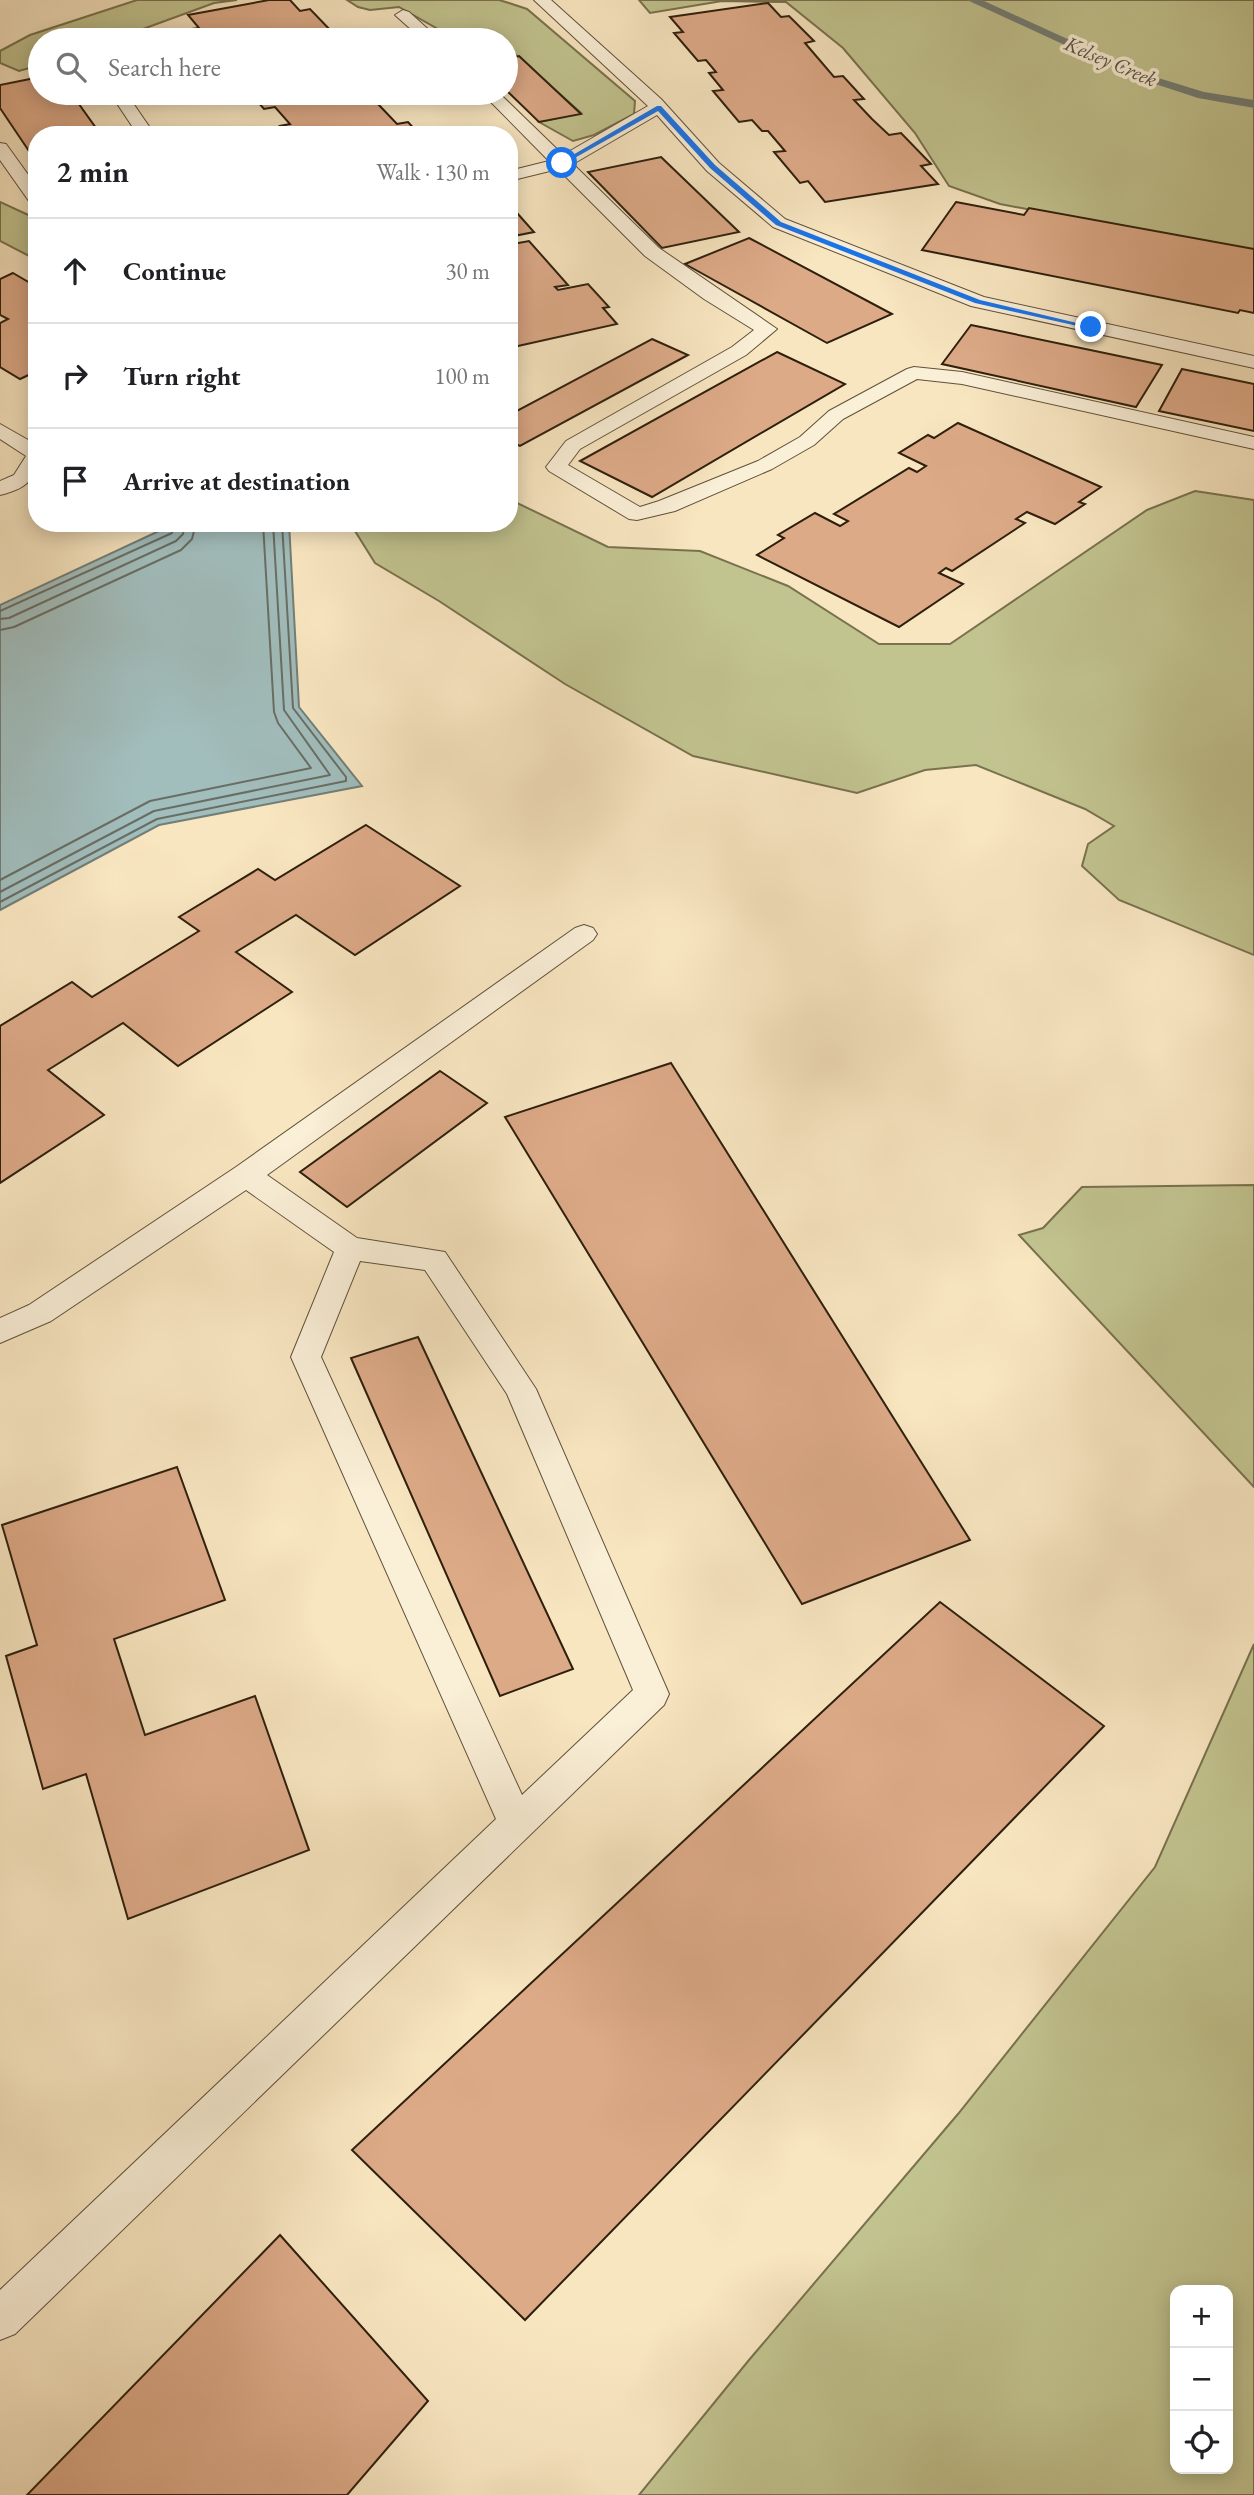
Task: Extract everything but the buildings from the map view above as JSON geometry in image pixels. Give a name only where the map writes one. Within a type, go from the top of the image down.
[{"type":"lane","points":[[542,0],[659,107],[713,167],[779,223],[978,302],[1254,362]]},
{"type":"lane","points":[[403,15],[418,28]]},
{"type":"lane","points":[[126,105],[141,126]]},
{"type":"lane","points":[[502,105],[652,252],[711,295],[767,329],[739,351],[573,445],[556,467],[637,514],[667,506],[765,465],[807,441],[836,415],[914,373],[962,378],[1254,443]]},
{"type":"lane","points":[[518,174],[562,163],[659,107]]},
{"type":"lane","points":[[0,148],[28,187]]},
{"type":"lane","points":[[0,430],[28,449]]},
{"type":"lane","points":[[0,489],[22,479],[28,469]]},
{"type":"lane","points":[[0,1331],[40,1312],[246,1175],[584,934]]},
{"type":"lane","points":[[0,2319],[652,1695],[520,1389],[434,1260],[350,1248],[246,1175]]},
{"type":"lane","points":[[350,1248],[306,1357],[517,1825]]},
{"type":"green space","points":[[137,0],[237,0],[214,3],[146,28],[51,28]]},
{"type":"green space","points":[[347,0],[499,0],[527,9],[635,101],[634,114],[594,135],[573,141],[539,122],[581,113],[518,57],[518,28],[436,28],[399,7],[370,10]]},
{"type":"green space","points":[[639,0],[1254,0],[1254,252],[1000,204],[949,186],[915,133],[843,48],[786,2],[722,1],[650,13]]},
{"type":"green space","points":[[28,36],[28,68],[19,71],[0,63],[0,51]]},
{"type":"green space","points":[[0,202],[28,215],[28,255],[0,241]]},
{"type":"green space","points":[[1195,491],[1254,500],[1254,955],[1119,900],[1082,866],[1088,844],[1114,826],[1085,809],[976,765],[925,770],[857,793],[693,756],[565,684],[439,601],[375,563],[356,532],[518,532],[518,503],[608,547],[700,551],[788,586],[879,644],[950,644],[1147,510]]},
{"type":"green space","points":[[1254,1185],[1254,1487],[1019,1235],[1043,1228],[1082,1187]]},
{"type":"green space","points":[[1254,1644],[1254,2495],[639,2495],[749,2360],[958,2114],[1155,1867]]},
{"type":"water","points":[[157,532],[289,532],[299,707],[362,786],[159,825],[0,910],[0,605]]},
{"type":"waterway","name":"Kelsey Creek","points":[[973,0],[1138,75],[1202,95],[1254,104]]},
{"type":"route","points":[[562,163],[659,107],[713,167],[779,223],[978,302],[1091,327]]}]
